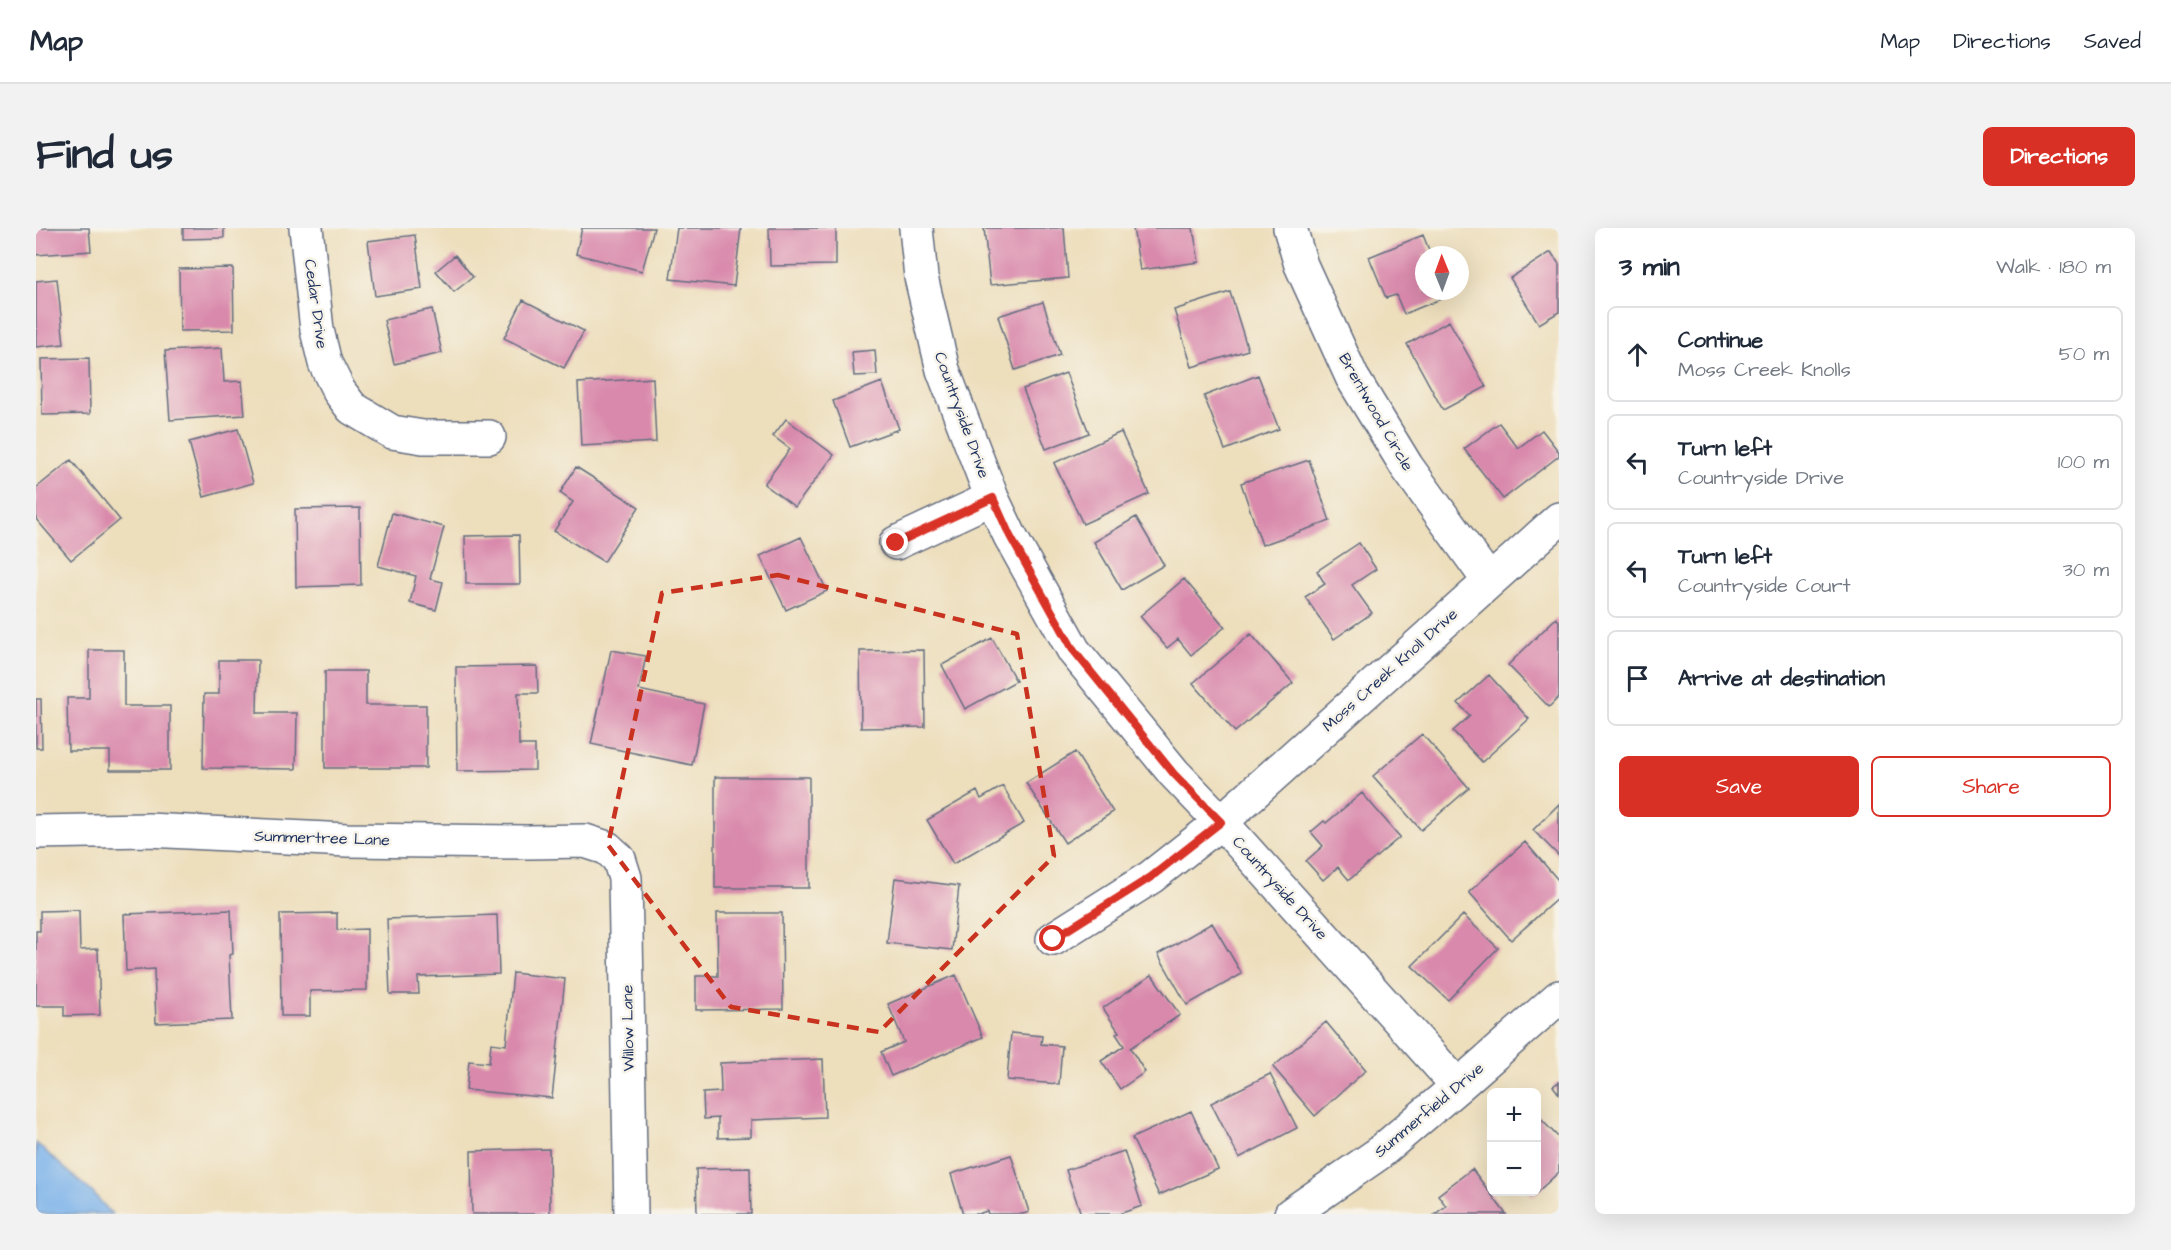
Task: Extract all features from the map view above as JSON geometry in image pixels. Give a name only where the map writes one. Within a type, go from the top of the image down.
[{"type":"street","name":"Cedar Drive","points":[[306,228],[317,330],[325,363],[339,391],[352,408],[392,432],[423,437],[489,437]]},
{"type":"street","name":"Countryside Drive","points":[[916,228],[921,277],[943,370],[1010,536],[1074,651],[1174,774],[1221,822],[1458,1086]]},
{"type":"street","name":"Brentwood Circle","points":[[1290,228],[1301,265],[1352,377],[1407,467],[1489,581]]},
{"type":"street","points":[[896,543],[993,498]]},
{"type":"street","name":"Moss Creek Knoll Drive","points":[[1053,939],[1151,877],[1221,822],[1559,519]]},
{"type":"street","name":"Summertree Lane","points":[[36,832],[148,830],[347,840],[585,841],[607,848]]},
{"type":"street","name":"Willow Lane","points":[[607,848],[618,859],[626,878],[631,1214]]},
{"type":"street","name":"Summerfield Drive","points":[[1291,1214],[1378,1154],[1559,996]]},
{"type":"highlighted area","points":[[778,575],[1017,634],[1054,856],[879,1032],[731,1007],[608,845],[662,593]]},
{"type":"water","points":[[36,1143],[92,1192],[112,1214],[36,1214]]},
{"type":"building","points":[[36,228],[89,228],[91,251],[36,255]]},
{"type":"building","points":[[183,228],[224,228],[224,238],[183,239]]},
{"type":"building","points":[[582,228],[654,228],[642,271],[576,254]]},
{"type":"building","points":[[677,228],[741,228],[734,286],[670,279]]},
{"type":"building","points":[[769,228],[836,228],[836,265],[770,266]]},
{"type":"building","points":[[984,228],[1064,228],[1068,278],[990,285]]},
{"type":"building","points":[[1133,228],[1193,228],[1199,262],[1140,270]]},
{"type":"building","points":[[415,235],[422,289],[375,296],[368,241]]},
{"type":"building","points":[[1423,235],[1427,246],[1415,246],[1415,300],[1438,300],[1404,314],[1396,295],[1386,298],[1369,257]]},
{"type":"building","points":[[1551,252],[1559,264],[1559,312],[1539,324],[1510,278]]},
{"type":"building","points":[[455,255],[473,277],[454,292],[436,271]]},
{"type":"building","points":[[233,268],[234,330],[180,331],[179,269]]},
{"type":"building","points":[[57,279],[64,344],[36,347],[36,281]]},
{"type":"building","points":[[1230,292],[1248,350],[1192,367],[1174,310]]},
{"type":"building","points":[[523,300],[584,331],[564,368],[504,338]]},
{"type":"building","points":[[1043,302],[1060,355],[1015,370],[998,316]]},
{"type":"building","points":[[432,309],[442,353],[394,364],[384,320]]},
{"type":"building","points":[[1449,321],[1486,387],[1443,410],[1407,344]]},
{"type":"building","points":[[222,348],[224,382],[242,381],[245,415],[170,420],[165,351]]},
{"type":"building","points":[[875,350],[877,375],[854,376],[852,352]]},
{"type":"building","points":[[89,358],[90,414],[42,415],[41,359]]},
{"type":"building","points":[[1066,373],[1089,433],[1046,449],[1023,389]]},
{"type":"building","points":[[1258,375],[1279,429],[1225,450],[1204,396]]},
{"type":"building","points":[[653,378],[656,442],[581,446],[578,383]]},
{"type":"building","points":[[882,382],[899,429],[850,447],[833,401]]},
{"type":"building","points":[[786,419],[834,455],[795,507],[764,484],[790,449],[773,436]]},
{"type":"building","points":[[1499,423],[1518,448],[1542,430],[1559,452],[1559,456],[1503,499],[1464,449]]},
{"type":"building","points":[[238,429],[253,483],[204,497],[189,442]]},
{"type":"building","points":[[1121,432],[1149,494],[1083,524],[1054,463]]},
{"type":"building","points":[[71,460],[120,520],[71,560],[36,519],[36,488]]},
{"type":"building","points":[[1309,460],[1330,521],[1262,545],[1241,483]]},
{"type":"building","points":[[576,467],[639,507],[604,562],[554,531],[573,502],[560,493]]},
{"type":"building","points":[[360,508],[361,585],[296,587],[295,509]]},
{"type":"building","points":[[392,513],[444,527],[430,579],[443,582],[436,610],[410,603],[416,576],[378,566]]},
{"type":"building","points":[[1136,517],[1164,565],[1122,590],[1094,542]]},
{"type":"building","points":[[519,535],[520,584],[466,584],[465,536]]},
{"type":"building","points":[[801,537],[827,591],[786,610],[760,556]]},
{"type":"building","points":[[1359,543],[1376,569],[1352,585],[1372,613],[1334,639],[1305,597],[1325,584],[1317,571]]},
{"type":"building","points":[[1184,579],[1225,627],[1191,655],[1178,639],[1167,648],[1140,616]]},
{"type":"building","points":[[1556,618],[1559,621],[1559,697],[1549,707],[1508,665]]},
{"type":"building","points":[[1251,634],[1293,683],[1235,732],[1193,683]]},
{"type":"building","points":[[992,638],[1016,681],[965,709],[942,665]]},
{"type":"building","points":[[89,650],[124,650],[124,706],[170,706],[170,770],[110,770],[110,751],[68,751],[67,698],[89,698]]},
{"type":"building","points":[[611,650],[646,656],[639,690],[704,704],[692,765],[591,744]]},
{"type":"building","points":[[924,650],[925,727],[861,728],[860,651]]},
{"type":"building","points":[[219,660],[258,660],[257,713],[297,713],[296,769],[203,768],[204,694],[219,694]]},
{"type":"building","points":[[537,666],[538,693],[518,693],[519,745],[535,745],[535,770],[457,771],[456,667]]},
{"type":"building","points":[[325,671],[366,671],[366,705],[426,705],[426,768],[325,768]]},
{"type":"building","points":[[1489,675],[1529,719],[1482,762],[1453,731],[1470,716],[1458,703]]},
{"type":"building","points":[[36,699],[41,699],[42,748],[36,748]]},
{"type":"building","points":[[1422,734],[1469,788],[1421,830],[1373,776]]},
{"type":"building","points":[[1075,752],[1113,812],[1065,843],[1026,783]]},
{"type":"building","points":[[715,777],[809,777],[809,888],[715,888]]},
{"type":"building","points":[[1003,786],[1024,823],[953,864],[927,820],[977,791],[981,799]]},
{"type":"building","points":[[1362,793],[1400,837],[1349,880],[1338,867],[1323,880],[1306,861],[1323,846],[1311,832],[1324,821],[1326,823]]},
{"type":"building","points":[[1559,804],[1559,856],[1533,830]]},
{"type":"building","points":[[1525,842],[1559,881],[1559,897],[1511,940],[1469,892]]},
{"type":"building","points":[[895,878],[959,886],[952,950],[887,943]]},
{"type":"building","points":[[79,910],[80,950],[98,949],[100,1015],[64,1016],[64,1006],[36,1006],[36,931],[40,931],[40,911]]},
{"type":"building","points":[[231,910],[233,954],[229,955],[232,1020],[156,1023],[154,969],[126,971],[124,914]]},
{"type":"building","points":[[337,913],[337,930],[367,929],[367,990],[310,991],[310,1016],[281,1016],[280,914]]},
{"type":"building","points":[[717,913],[782,913],[783,1009],[696,1010],[696,976],[718,976]]},
{"type":"building","points":[[497,915],[499,974],[418,977],[419,994],[390,994],[387,919]]},
{"type":"building","points":[[1463,915],[1498,948],[1448,1000],[1412,966]]},
{"type":"building","points":[[1212,923],[1242,974],[1187,1005],[1158,954]]},
{"type":"building","points":[[513,973],[565,979],[552,1098],[466,1090],[469,1061],[489,1063],[491,1043],[506,1045]]},
{"type":"building","points":[[956,975],[983,1037],[891,1076],[881,1052],[904,1042],[888,1004]]},
{"type":"building","points":[[1152,975],[1180,1015],[1130,1048],[1145,1072],[1120,1089],[1101,1061],[1124,1046],[1116,1034],[1119,1032],[1103,1008]]},
{"type":"building","points":[[1326,1022],[1366,1070],[1315,1116],[1273,1067]]},
{"type":"building","points":[[1011,1033],[1042,1036],[1041,1044],[1062,1046],[1059,1084],[1007,1080]]},
{"type":"building","points":[[823,1059],[825,1117],[751,1120],[751,1137],[718,1138],[718,1118],[704,1119],[703,1093],[721,1092],[720,1063]]},
{"type":"building","points":[[1270,1074],[1297,1128],[1239,1158],[1211,1103]]},
{"type":"building","points":[[1559,1082],[1559,1094],[1553,1086]]},
{"type":"building","points":[[1191,1111],[1218,1169],[1159,1195],[1132,1138]]},
{"type":"building","points":[[1541,1119],[1559,1138],[1559,1172],[1541,1189]]},
{"type":"building","points":[[549,1149],[550,1214],[472,1214],[471,1151]]},
{"type":"building","points":[[1124,1151],[1142,1206],[1119,1214],[1081,1214],[1066,1170]]},
{"type":"building","points":[[1011,1155],[1029,1212],[988,1214],[987,1211],[978,1214],[963,1214],[951,1174]]},
{"type":"building","points":[[750,1168],[751,1214],[697,1214],[696,1169]]},
{"type":"building","points":[[1472,1169],[1487,1189],[1487,1196],[1492,1196],[1506,1214],[1435,1214],[1446,1206],[1438,1195]]},
{"type":"route","points":[[896,543],[993,498],[1010,536],[1074,651],[1174,774],[1221,822],[1151,877],[1053,939]]}]
